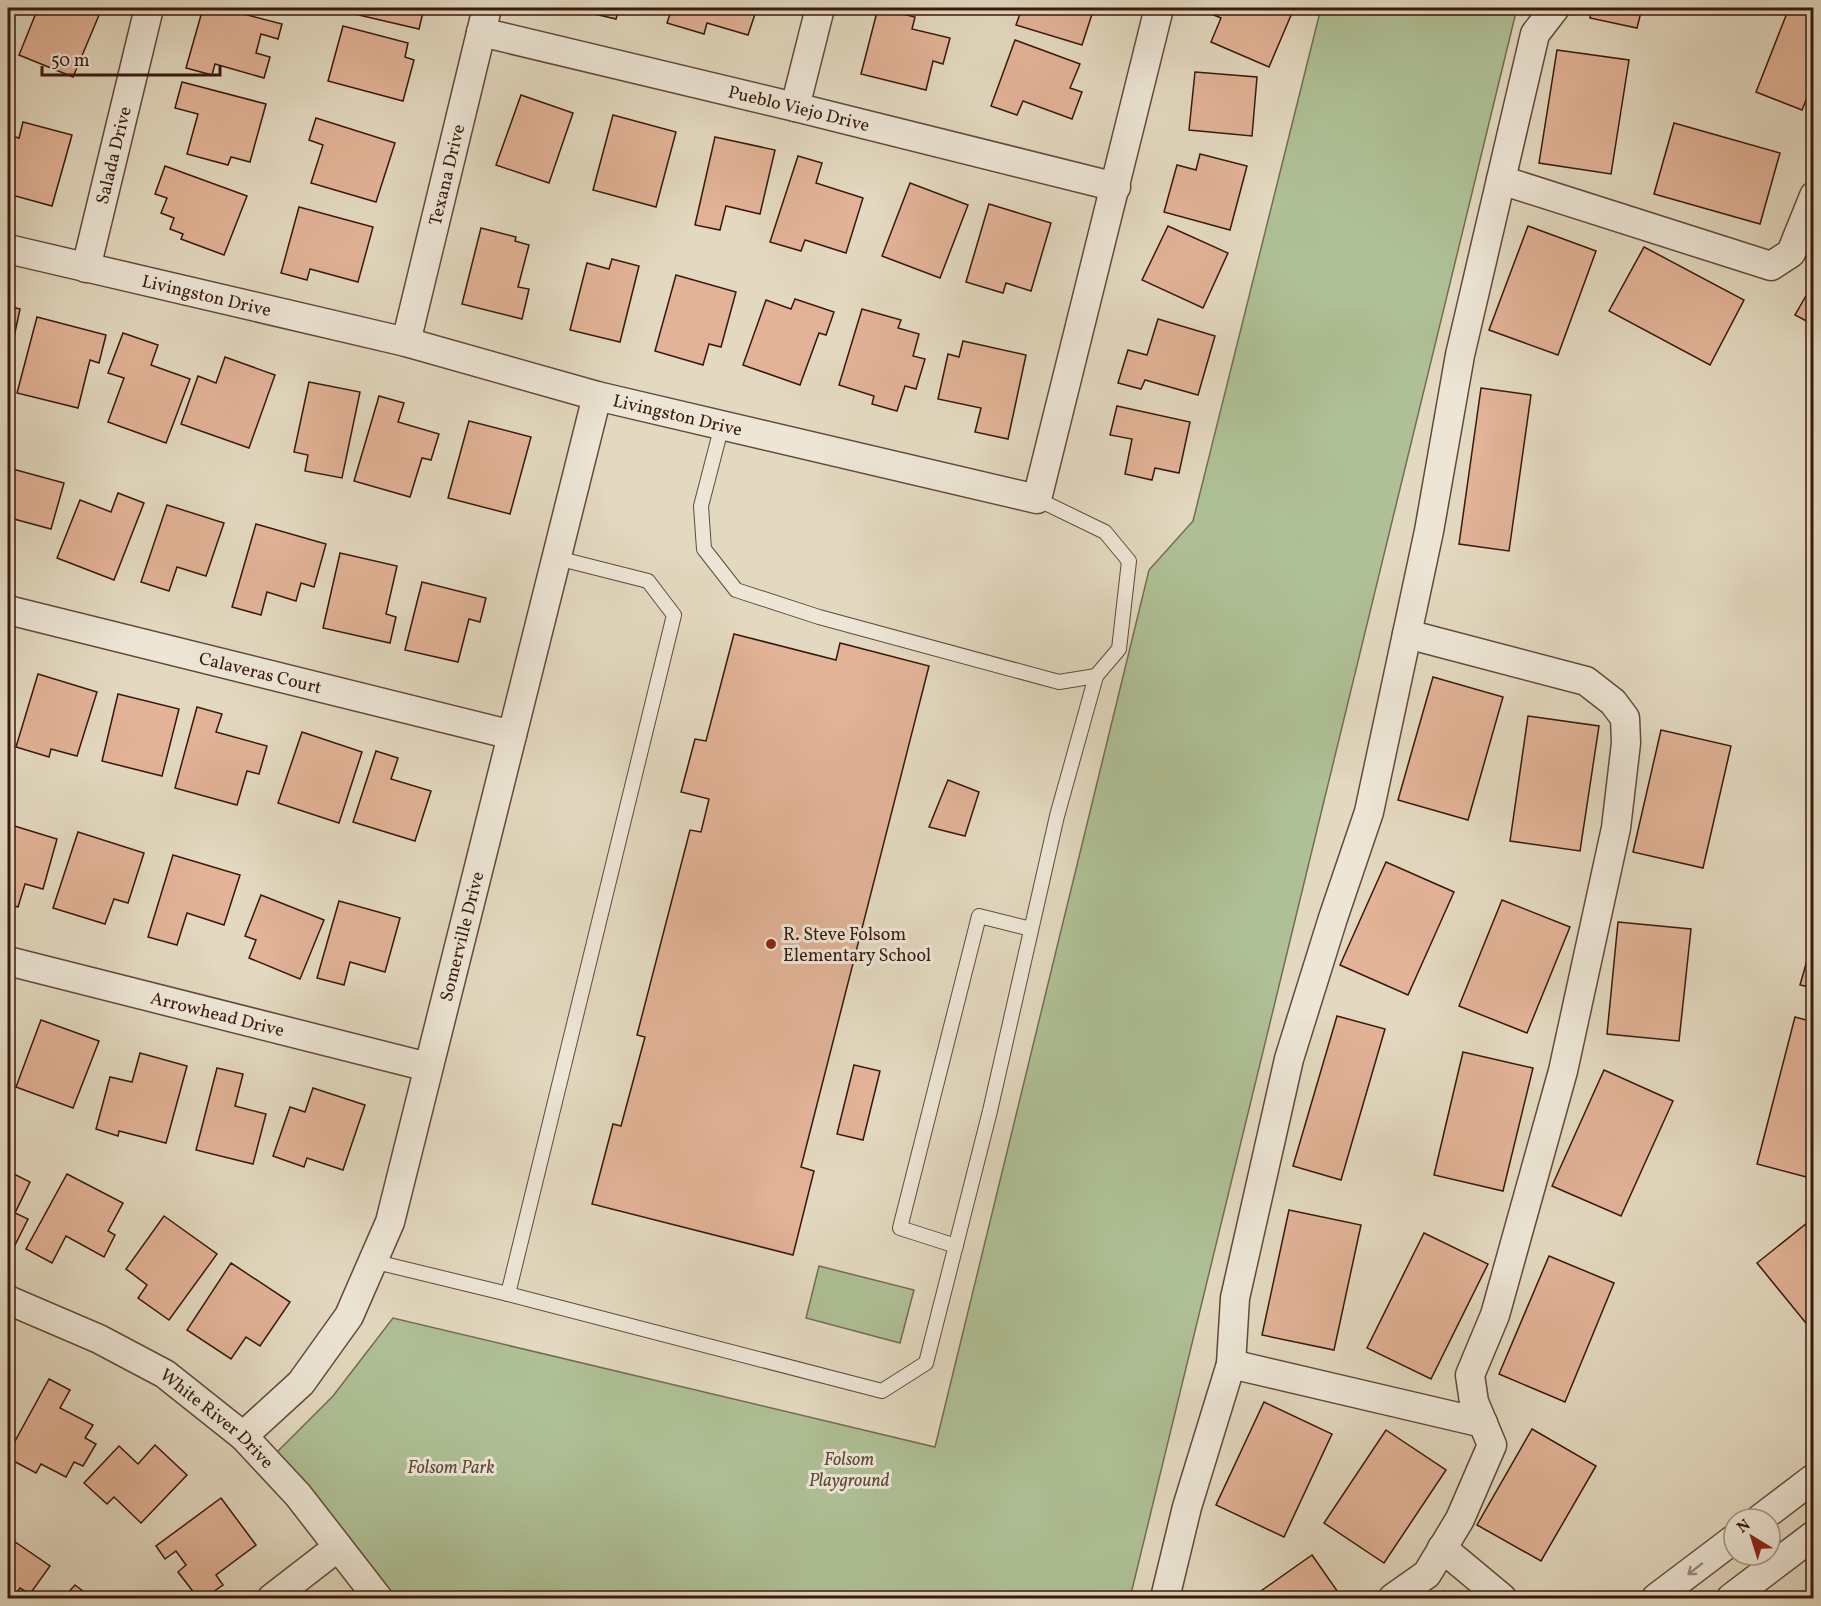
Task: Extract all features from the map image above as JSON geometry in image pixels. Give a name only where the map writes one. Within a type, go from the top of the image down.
[{"type":"street","name":"Salada Drive","points":[[86,268],[149,8]]},
{"type":"street","points":[[795,107],[820,8]]},
{"type":"street","points":[[1037,499],[1159,8]]},
{"type":"street","points":[[1165,1599],[1187,1508],[1231,1364],[1235,1298],[1289,1059],[1369,812],[1429,531],[1460,355],[1535,34],[1555,8]]},
{"type":"street","name":"Pueblo Viejo Drive","points":[[484,20],[795,107],[1116,187]]},
{"type":"street","name":"Texana Drive","points":[[406,342],[484,20]]},
{"type":"street","points":[[1501,180],[1772,266],[1791,253],[1814,196]]},
{"type":"street","name":"Livingston Drive","points":[[8,249],[406,342],[597,396],[1037,499]]},
{"type":"street","name":"Somerville Drive","points":[[243,1436],[301,1383],[349,1316],[390,1222],[597,396]]},
{"type":"street","name":"Calaveras Court","points":[[8,610],[512,735]]},
{"type":"street","points":[[1393,1599],[1427,1574],[1460,1519],[1492,1445],[1474,1402],[1470,1375],[1496,1315],[1563,1071],[1616,828],[1626,743],[1625,718],[1613,702],[1586,681],[1407,634]]},
{"type":"street","name":"Arrowhead Drive","points":[[8,961],[428,1067]]},
{"type":"street","name":"White River Drive","points":[[8,1300],[99,1339],[165,1374],[243,1436],[298,1495],[378,1599]]},
{"type":"street","points":[[1231,1364],[1483,1423]]},
{"type":"street","points":[[1776,1507],[1814,1478]]},
{"type":"street","points":[[1731,1599],[1814,1535]]},
{"type":"street","points":[[272,1599],[338,1547]]},
{"type":"street","points":[[1442,1548],[1502,1599]]},
{"type":"street","points":[[1656,1599],[1722,1548]]},
{"type":"lane","points":[[722,425],[701,506],[704,549],[736,590],[819,617],[1059,682],[1096,676]]},
{"type":"lane","points":[[372,1261],[882,1390],[926,1363],[990,1111],[1057,816],[1096,676],[1119,649],[1129,561],[1105,532],[1037,499]]},
{"type":"lane","points":[[508,1294],[674,615],[648,581],[557,558]]},
{"type":"lane","points":[[956,1246],[900,1228],[979,916],[1031,929]]},
{"type":"green space","name":"Folsom Park","points":[[1321,8],[1517,8],[1130,1598],[387,1598],[273,1456],[333,1396],[393,1318],[935,1447],[1149,570],[1193,521]]},
{"type":"green space","points":[[819,1266],[914,1290],[900,1343],[806,1318]]},
{"type":"building","points":[[38,8],[62,8],[70,11],[71,8],[102,8],[73,77],[19,55]]},
{"type":"building","points":[[203,8],[221,8],[282,24],[278,39],[261,34],[256,53],[270,57],[264,78],[215,64],[212,75],[186,68]]},
{"type":"building","points":[[351,8],[424,8],[419,29],[350,13]]},
{"type":"building","points":[[569,8],[619,8],[616,19]]},
{"type":"building","points":[[672,8],[757,8],[748,35],[707,23],[704,34],[667,23]]},
{"type":"building","points":[[878,8],[915,17],[912,29],[950,38],[943,64],[933,61],[926,90],[861,74]]},
{"type":"building","points":[[1022,8],[1094,8],[1082,45],[1016,25]]},
{"type":"building","points":[[1211,8],[1278,8],[1292,13],[1269,67],[1211,42],[1221,18],[1209,13]]},
{"type":"building","points":[[1592,8],[1642,8],[1637,28],[1590,18]]},
{"type":"building","points":[[1789,8],[1814,8],[1814,80],[1802,110],[1756,92]]},
{"type":"building","points":[[343,26],[408,43],[405,57],[414,60],[403,101],[328,81]]},
{"type":"building","points":[[1015,40],[1080,64],[1070,88],[1082,92],[1072,119],[1023,101],[1017,115],[991,106]]},
{"type":"building","points":[[1557,50],[1629,60],[1611,174],[1539,163]]},
{"type":"building","points":[[1195,72],[1257,77],[1252,136],[1189,130]]},
{"type":"building","points":[[182,82],[266,104],[250,162],[231,157],[228,165],[187,154],[198,114],[175,108]]},
{"type":"building","points":[[521,95],[573,113],[549,183],[496,165]]},
{"type":"building","points":[[613,115],[676,132],[656,207],[593,190]]},
{"type":"building","points":[[316,118],[395,143],[376,202],[311,183],[323,145],[309,140]]},
{"type":"building","points":[[23,122],[72,135],[52,206],[8,194],[8,135],[19,138]]},
{"type":"building","points":[[1674,123],[1780,153],[1760,224],[1654,194]]},
{"type":"building","points":[[715,137],[775,150],[760,214],[726,206],[720,230],[695,225]]},
{"type":"building","points":[[1200,154],[1247,166],[1230,230],[1164,212],[1177,165],[1196,170]]},
{"type":"building","points":[[798,156],[822,163],[816,183],[863,198],[846,253],[805,240],[801,251],[770,242]]},
{"type":"building","points":[[165,166],[247,196],[224,255],[181,239],[183,234],[170,229],[174,218],[161,213],[167,198],[155,194]]},
{"type":"building","points":[[910,183],[968,205],[940,278],[882,256]]},
{"type":"building","points":[[989,204],[1051,223],[1031,291],[1006,283],[1003,293],[966,282]]},
{"type":"building","points":[[299,207],[373,227],[358,282],[310,269],[307,280],[281,273]]},
{"type":"building","points":[[1168,226],[1228,253],[1203,308],[1142,280]]},
{"type":"building","points":[[1528,226],[1596,251],[1558,355],[1489,330]]},
{"type":"building","points":[[481,228],[516,237],[515,241],[529,245],[518,287],[529,289],[522,319],[462,304]]},
{"type":"building","points":[[1644,247],[1744,300],[1710,365],[1609,311]]},
{"type":"building","points":[[612,259],[639,266],[620,342],[570,330],[587,263],[609,269]]},
{"type":"building","points":[[676,275],[736,292],[721,347],[709,344],[703,365],[655,351]]},
{"type":"building","points":[[1814,282],[1814,325],[1795,315]]},
{"type":"building","points":[[795,299],[834,312],[826,335],[819,333],[800,385],[743,365],[766,300],[791,309]]},
{"type":"building","points":[[8,306],[20,309],[8,365]]},
{"type":"building","points":[[862,309],[901,320],[898,328],[919,334],[913,356],[925,359],[916,389],[905,386],[897,411],[872,404],[874,396],[839,385]]},
{"type":"building","points":[[37,317],[106,335],[99,363],[90,360],[78,408],[17,393]]},
{"type":"building","points":[[1158,319],[1215,336],[1198,395],[1145,380],[1141,389],[1118,383],[1128,350],[1147,355]]},
{"type":"building","points":[[123,333],[158,345],[151,365],[190,379],[166,443],[108,422],[124,378],[108,373]]},
{"type":"building","points":[[963,341],[1026,355],[1008,439],[975,432],[981,408],[938,399],[948,354],[959,357]]},
{"type":"building","points":[[225,357],[275,375],[249,448],[181,424],[198,376],[216,383]]},
{"type":"building","points":[[309,382],[360,392],[342,478],[305,471],[308,455],[294,452]]},
{"type":"building","points":[[1481,388],[1531,395],[1509,551],[1459,544]]},
{"type":"building","points":[[379,396],[404,403],[398,422],[439,434],[431,460],[422,458],[410,497],[354,481]]},
{"type":"building","points":[[1117,406],[1190,422],[1179,473],[1155,468],[1152,480],[1125,474],[1132,439],[1110,435]]},
{"type":"building","points":[[469,421],[531,437],[510,514],[448,498]]},
{"type":"building","points":[[9,468],[64,483],[51,529],[10,518],[8,526]]},
{"type":"building","points":[[118,493],[144,503],[114,580],[57,558],[80,500],[111,512]]},
{"type":"building","points":[[167,505],[224,523],[206,576],[177,567],[169,591],[141,582]]},
{"type":"building","points":[[256,524],[326,544],[314,587],[301,583],[296,601],[267,592],[261,615],[232,607]]},
{"type":"building","points":[[340,553],[397,566],[386,614],[396,617],[390,643],[323,628]]},
{"type":"building","points":[[422,582],[486,598],[480,622],[469,619],[458,662],[405,650]]},
{"type":"building","points":[[734,634],[836,660],[840,643],[929,666],[801,1167],[814,1171],[793,1255],[592,1204],[613,1124],[621,1126],[645,1037],[637,1035],[690,830],[701,832],[709,799],[681,792],[695,739],[706,741]]},
{"type":"building","points":[[38,674],[97,692],[77,756],[51,749],[49,757],[16,747]]},
{"type":"building","points":[[1433,677],[1503,697],[1468,820],[1398,800]]},
{"type":"building","points":[[118,694],[179,709],[162,776],[102,761]]},
{"type":"building","points":[[197,707],[222,714],[216,732],[267,746],[259,774],[247,771],[237,805],[175,788]]},
{"type":"building","points":[[1528,716],[1599,726],[1580,851],[1510,841]]},
{"type":"building","points":[[1661,730],[1731,746],[1703,868],[1633,852]]},
{"type":"building","points":[[302,732],[362,752],[339,823],[278,803]]},
{"type":"building","points":[[376,751],[398,758],[391,779],[431,791],[415,841],[353,822]]},
{"type":"building","points":[[948,780],[979,792],[965,836],[929,827]]},
{"type":"building","points":[[8,824],[57,839],[43,889],[25,884],[18,907],[8,904]]},
{"type":"building","points":[[78,832],[144,853],[128,903],[114,899],[105,924],[53,908]]},
{"type":"building","points":[[173,855],[240,875],[224,925],[187,913],[177,945],[148,937]]},
{"type":"building","points":[[1386,862],[1454,892],[1408,995],[1340,965]]},
{"type":"building","points":[[261,895],[324,920],[300,979],[249,958],[256,940],[245,936]]},
{"type":"building","points":[[1502,900],[1570,927],[1527,1033],[1459,1006]]},
{"type":"building","points":[[339,901],[400,918],[385,972],[350,962],[344,985],[317,978]]},
{"type":"building","points":[[1618,922],[1691,929],[1679,1041],[1607,1034]]},
{"type":"building","points":[[1814,936],[1814,988],[1800,985]]},
{"type":"building","points":[[1337,1016],[1385,1029],[1341,1180],[1293,1166]]},
{"type":"building","points":[[1795,1017],[1814,1022],[1814,1179],[1757,1164]]},
{"type":"building","points":[[41,1020],[99,1041],[73,1108],[16,1087]]},
{"type":"building","points":[[1463,1052],[1533,1068],[1503,1191],[1434,1175]]},
{"type":"building","points":[[140,1053],[187,1066],[166,1143],[119,1131],[118,1136],[96,1129],[110,1077],[132,1082]]},
{"type":"building","points":[[854,1065],[880,1071],[863,1140],[837,1134]]},
{"type":"building","points":[[217,1068],[243,1074],[235,1106],[266,1114],[253,1164],[196,1150]]},
{"type":"building","points":[[1604,1070],[1673,1101],[1621,1216],[1552,1186]]},
{"type":"building","points":[[313,1088],[365,1105],[343,1170],[307,1158],[304,1167],[273,1156],[290,1107],[305,1112]]},
{"type":"building","points":[[8,1171],[30,1182],[15,1213],[28,1219],[14,1247],[8,1244]]},
{"type":"building","points":[[67,1174],[123,1203],[108,1231],[115,1235],[104,1257],[66,1236],[52,1263],[26,1249]]},
{"type":"building","points":[[1289,1210],[1361,1225],[1334,1350],[1262,1335]]},
{"type":"building","points":[[164,1216],[217,1254],[169,1320],[138,1298],[147,1285],[126,1269]]},
{"type":"building","points":[[1812,1219],[1814,1221],[1814,1333],[1757,1263]]},
{"type":"building","points":[[1424,1233],[1488,1264],[1431,1379],[1367,1348]]},
{"type":"building","points":[[1549,1256],[1614,1283],[1565,1402],[1499,1374]]},
{"type":"building","points":[[231,1263],[290,1302],[260,1346],[246,1337],[231,1359],[187,1330]]},
{"type":"building","points":[[8,1366],[13,1370],[8,1380]]},
{"type":"building","points":[[49,1379],[70,1390],[60,1408],[93,1425],[85,1438],[96,1444],[83,1466],[74,1462],[66,1477],[41,1464],[36,1473],[8,1458],[8,1454]]},
{"type":"building","points":[[1264,1402],[1332,1434],[1284,1537],[1216,1505]]},
{"type":"building","points":[[1532,1429],[1596,1466],[1541,1561],[1477,1525]]},
{"type":"building","points":[[1386,1430],[1446,1470],[1384,1563],[1324,1523]]},
{"type":"building","points":[[155,1445],[187,1475],[141,1523],[114,1497],[107,1504],[84,1483],[119,1446],[138,1464]]},
{"type":"building","points":[[221,1498],[256,1545],[216,1575],[223,1585],[204,1598],[198,1598],[178,1572],[186,1565],[176,1551],[165,1559],[156,1546]]},
{"type":"building","points":[[8,1537],[50,1566],[30,1594],[20,1588],[13,1598],[8,1598]]},
{"type":"building","points":[[1312,1555],[1340,1595],[1335,1598],[1251,1598]]},
{"type":"building","points":[[75,1585],[92,1598],[63,1598]]},
{"type":"building","points":[[1444,1591],[1452,1598],[1437,1598]]},
{"type":"place","name":"R. Steve Folsom Elementary School","points":[[771,944]]},
{"type":"park label","name":"Folsom Playground","points":[[849,1469]]}]
